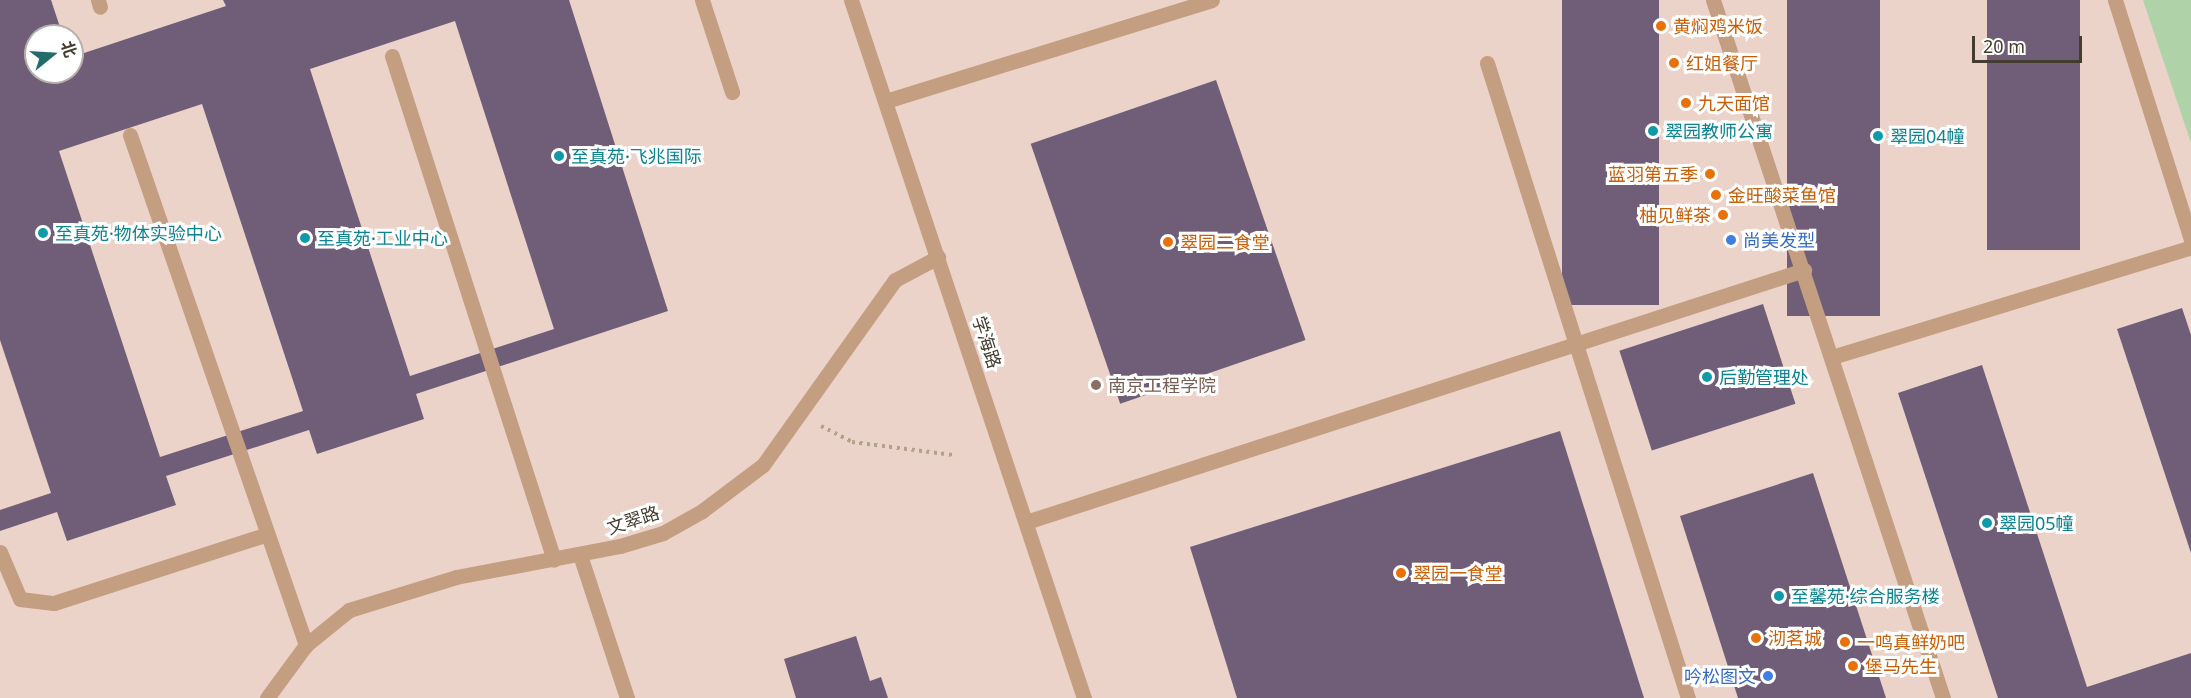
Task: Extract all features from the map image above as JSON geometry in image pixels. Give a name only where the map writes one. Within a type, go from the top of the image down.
[{"type":"street","points":[[702,0],[732,92]]},
{"type":"street","name":"学海路","points":[[851,0],[889,100],[938,257],[1084,698]]},
{"type":"street","points":[[889,100],[1212,0]]},
{"type":"street","points":[[1713,0],[1804,270],[1943,698]]},
{"type":"street","points":[[2115,0],[2191,240]]},
{"type":"street","points":[[392,56],[554,560]]},
{"type":"street","points":[[1487,63],[1688,698]]},
{"type":"street","points":[[130,135],[265,535],[306,645]]},
{"type":"street","points":[[1832,357],[2191,247]]},
{"type":"street","name":"文翠路","points":[[267,698],[306,645],[349,610],[387,594],[580,555],[663,533],[702,511],[762,465],[801,416],[870,308],[895,280],[938,257]]},
{"type":"street","points":[[1026,522],[1804,270]]},
{"type":"street","points":[[0,552],[20,599],[54,603],[265,535]]},
{"type":"street","points":[[580,555],[627,698]]},
{"type":"path","points":[[801,416],[852,442],[953,455]]},
{"type":"shaded area","name":"南京工程学院","points":[[0,0],[2191,0],[2191,698],[0,698]]},
{"type":"green space","points":[[2143,0],[2191,0],[2191,143]]},
{"type":"building","points":[[0,0],[51,0],[59,24],[24,24],[24,84],[84,84],[84,53],[226,6],[223,0],[569,0],[668,311],[416,394],[424,419],[317,454],[309,430],[166,476],[176,505],[67,541],[57,512],[0,531],[0,510],[51,493],[0,340]],"holes":[[[455,21],[554,329],[410,376],[310,69]],[[202,104],[303,411],[160,457],[59,151]]]},
{"type":"building","points":[[1562,0],[1659,0],[1659,305],[1562,305]]},
{"type":"building","points":[[1787,0],[1880,0],[1880,316],[1787,316]]},
{"type":"building","points":[[1987,0],[2080,0],[2080,250],[1987,250]]},
{"type":"building","name":"翠园二食堂","points":[[1216,80],[1306,340],[1120,404],[1031,144]]},
{"type":"building","name":"后勤管理处","points":[[1763,304],[1795,404],[1652,451],[1619,351]]},
{"type":"building","points":[[2182,308],[2191,335],[2191,553],[2117,329]]},
{"type":"building","name":"翠园05幢","points":[[1982,365],[2087,687],[2191,653],[2191,698],[1998,698],[1898,393]]},
{"type":"building","name":"翠园一食堂","points":[[1560,431],[1644,698],[1237,698],[1190,547]]},
{"type":"building","name":"至馨苑·综合服务楼","points":[[1813,473],[1886,698],[1738,698],[1680,516]]},
{"type":"building","points":[[856,636],[870,681],[881,677],[888,698],[796,698],[784,659]]},
{"type":"place","name":"黄焖鸡米饭","points":[[1661,26]]},
{"type":"place","name":"红姐餐厅","points":[[1674,63]]},
{"type":"place","name":"九天面馆","points":[[1686,103]]},
{"type":"place","name":"翠园教师公寓","points":[[1653,131]]},
{"type":"place","name":"翠园04幢","points":[[1878,136]]},
{"type":"place","name":"至真苑·飞兆国际","points":[[559,156]]},
{"type":"place","name":"蓝羽第五季","points":[[1710,174]]},
{"type":"place","name":"金旺酸菜鱼馆","points":[[1716,195]]},
{"type":"place","name":"柚见鲜茶","points":[[1723,215]]},
{"type":"place","name":"至真苑·物体实验中心","points":[[43,233]]},
{"type":"place","name":"至真苑·工业中心","points":[[305,238]]},
{"type":"place","name":"尚美发型","points":[[1731,240]]},
{"type":"place","name":"翠园二食堂","points":[[1168,242]]},
{"type":"place","name":"后勤管理处","points":[[1707,377]]},
{"type":"place","name":"南京工程学院","points":[[1096,385]]},
{"type":"place","name":"翠园05幢","points":[[1987,523]]},
{"type":"place","name":"翠园一食堂","points":[[1401,573]]},
{"type":"place","name":"至馨苑·综合服务楼","points":[[1779,596]]},
{"type":"place","name":"沏茗城","points":[[1756,638]]},
{"type":"place","name":"一鸣真鲜奶吧","points":[[1845,642]]},
{"type":"place","name":"堡马先生","points":[[1853,666]]},
{"type":"place","name":"吟松图文","points":[[1768,676]]}]
